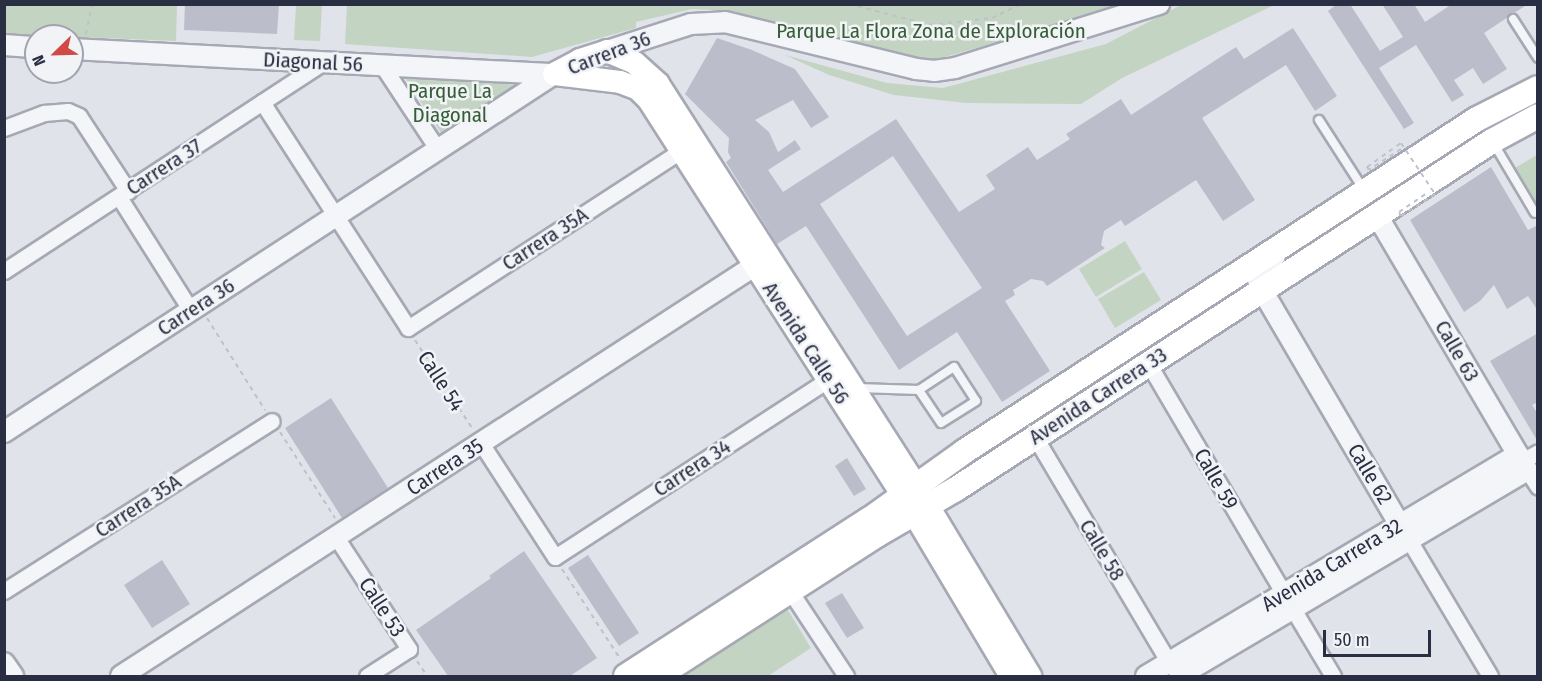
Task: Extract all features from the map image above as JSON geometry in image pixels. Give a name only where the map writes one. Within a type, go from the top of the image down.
[{"type":"main road","name":"Carrera 36","points":[[555,74],[580,60],[608,51]]},
{"type":"main road","name":"Avenida Calle 56","points":[[608,51],[635,63],[658,84],[763,261],[829,379],[916,500],[1030,676]]},
{"type":"main road","name":"Avenida Calle 56","points":[[555,74],[604,78],[638,89],[649,100],[681,150],[854,388],[1011,676]]},
{"type":"main road","name":"Avenida Carrera 33","points":[[658,676],[790,591],[916,500],[965,451],[1477,119],[1538,88]]},
{"type":"main road","name":"Avenida Carrera 33","points":[[623,668],[916,500],[1035,437],[1148,363],[1261,279],[1377,215],[1492,141],[1538,116]]},
{"type":"street","name":"Carrera 36","points":[[608,51],[691,24],[725,22],[916,69],[934,71],[955,68],[1159,4]]},
{"type":"street","points":[[4,45],[24,46]]},
{"type":"street","name":"Diagonal 56","points":[[84,49],[555,74]]},
{"type":"street","name":"Carrera 37","points":[[4,271],[323,62]]},
{"type":"street","points":[[382,65],[438,150]]},
{"type":"street","name":"Carrera 36","points":[[4,432],[555,74]]},
{"type":"street","name":"Calle 54","points":[[262,102],[408,328]]},
{"type":"street","points":[[4,128],[26,118],[60,110],[79,117],[191,311]]},
{"type":"street","name":"Carrera 35A","points":[[408,328],[681,150]]},
{"type":"street","name":"Avenida Carrera 33","points":[[1261,279],[1264,263],[1318,229],[1333,212]]},
{"type":"street","name":"Calle 63","points":[[1377,215],[1526,459],[1538,488]]},
{"type":"street","name":"Carrera 35","points":[[121,676],[763,261]]},
{"type":"street","name":"Calle 62","points":[[1261,279],[1490,676]]},
{"type":"street","name":"Calle 59","points":[[1148,363],[1333,676]]},
{"type":"street","name":"Carrera 34","points":[[555,557],[829,379]]},
{"type":"street","name":"Carrera 35A","points":[[4,591],[272,421]]},
{"type":"street","name":"Calle 58","points":[[1035,437],[1174,670]]},
{"type":"street","points":[[481,443],[555,557]]},
{"type":"street","name":"Avenida Carrera 32","points":[[1146,676],[1174,670],[1526,459]]},
{"type":"street","name":"Calle 53","points":[[336,537],[409,649]]},
{"type":"street","points":[[790,591],[846,676]]},
{"type":"street","points":[[367,676],[409,649]]},
{"type":"street","points":[[4,663],[13,676]]},
{"type":"lane","points":[[1513,19],[1538,58]]},
{"type":"lane","points":[[1319,120],[1365,191]]},
{"type":"lane","points":[[1492,141],[1535,213]]},
{"type":"lane","points":[[854,388],[919,390],[954,367],[976,400],[941,423],[919,390]]},
{"type":"path","points":[[84,28],[92,4]]},
{"type":"path","points":[[849,4],[930,25],[992,18],[1021,4]]},
{"type":"path","points":[[1401,149],[1369,170],[1367,167],[1401,143],[1435,194],[1401,216],[1399,212],[1429,192]]},
{"type":"path","name":"Calle 54","points":[[408,328],[481,443]]},
{"type":"path","points":[[555,557],[623,668]]},
{"type":"path","name":"Calle 53","points":[[409,649],[427,676]]},
{"type":"green space","points":[[5,4],[177,5],[176,41],[84,37],[84,24],[24,24],[24,35],[5,34]]},
{"type":"green space","points":[[1183,4],[1274,5],[1122,78],[1081,104],[966,103],[894,95],[829,75],[785,55],[887,83],[943,88],[1106,44]]},
{"type":"green space","points":[[296,5],[322,5],[320,41],[294,40]]},
{"type":"green space","name":"Parque La Flora Zona de Exploración","points":[[347,5],[1126,5],[938,59],[913,57],[730,11],[692,9],[636,22],[636,28],[532,57],[345,44]]},
{"type":"green space","name":"Parque La Diagonal","points":[[404,76],[521,85],[443,136]]},
{"type":"green space","points":[[1537,155],[1537,210],[1513,169]]},
{"type":"green space","points":[[1125,241],[1142,269],[1096,297],[1079,269]]},
{"type":"green space","points":[[1144,272],[1161,300],[1115,328],[1098,299]]},
{"type":"green space","points":[[786,607],[811,648],[768,676],[677,676]]},
{"type":"building","points":[[185,4],[279,4],[277,34],[184,30]]},
{"type":"building","points":[[1337,4],[1350,4],[1380,51],[1403,37],[1382,4],[1414,4],[1425,22],[1452,4],[1528,4],[1484,33],[1507,69],[1483,84],[1473,68],[1454,80],[1464,95],[1452,102],[1416,45],[1379,68],[1414,123],[1404,129],[1328,11]]},
{"type":"building","points":[[1293,28],[1337,96],[1315,111],[1286,65],[1202,118],[1255,200],[1223,221],[1196,180],[1125,226],[1121,220],[1104,231],[1101,245],[1105,248],[1047,286],[1043,281],[1031,279],[1013,290],[1015,295],[1005,301],[1050,371],[1002,402],[957,332],[899,370],[806,226],[777,244],[726,162],[731,158],[728,152],[729,138],[685,94],[717,38],[752,50],[795,69],[829,117],[811,128],[793,100],[755,120],[769,132],[778,152],[795,140],[801,149],[768,170],[783,192],[896,119],[959,212],[995,189],[986,175],[1028,147],[1037,160],[1070,139],[1066,134],[1121,99],[1131,115],[1236,47],[1244,59]],"holes":[[[893,156],[982,288],[907,336],[820,204]]]},
{"type":"building","points":[[1491,167],[1528,230],[1538,225],[1538,311],[1528,296],[1507,309],[1494,285],[1480,301],[1464,312],[1410,220]]},
{"type":"building","points":[[1538,333],[1538,402],[1532,405],[1538,414],[1538,442],[1490,361]]},
{"type":"building","points":[[331,398],[388,488],[342,518],[285,428]]},
{"type":"building","points":[[847,458],[866,489],[854,496],[835,466]]},
{"type":"building","points":[[524,551],[597,658],[570,676],[448,676],[416,630],[491,578],[489,576]]},
{"type":"building","points":[[588,555],[639,633],[619,646],[568,568]]},
{"type":"building","points":[[162,560],[190,604],[152,628],[124,585]]},
{"type":"building","points":[[842,593],[864,628],[847,638],[825,603]]}]
